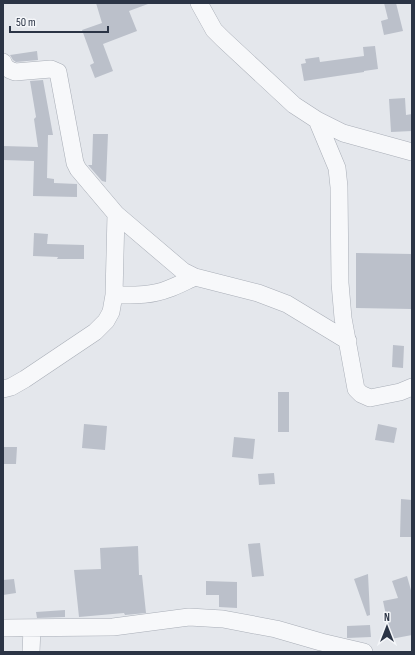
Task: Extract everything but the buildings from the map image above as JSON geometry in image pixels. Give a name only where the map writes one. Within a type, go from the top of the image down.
[{"type":"street","points":[[199,3],[214,30],[294,105],[317,120],[343,133],[412,152]]},
{"type":"street","points":[[3,62],[6,68],[15,72],[51,69],[58,72],[75,163],[82,174],[116,214],[183,271],[195,277],[258,293],[287,304],[348,341]]},
{"type":"street","points":[[317,120],[337,168],[339,187],[340,283],[343,318],[356,389],[361,394],[370,398],[400,392],[412,387]]},
{"type":"street","points":[[3,389],[11,387],[25,379],[95,332],[106,321],[111,312],[114,294],[116,214]]},
{"type":"street","points":[[114,294],[150,294],[167,290],[195,277]]},
{"type":"street","points":[[3,628],[113,627],[189,617],[223,618],[276,629],[364,652]]},
{"type":"street","points":[[31,652],[32,628]]}]
